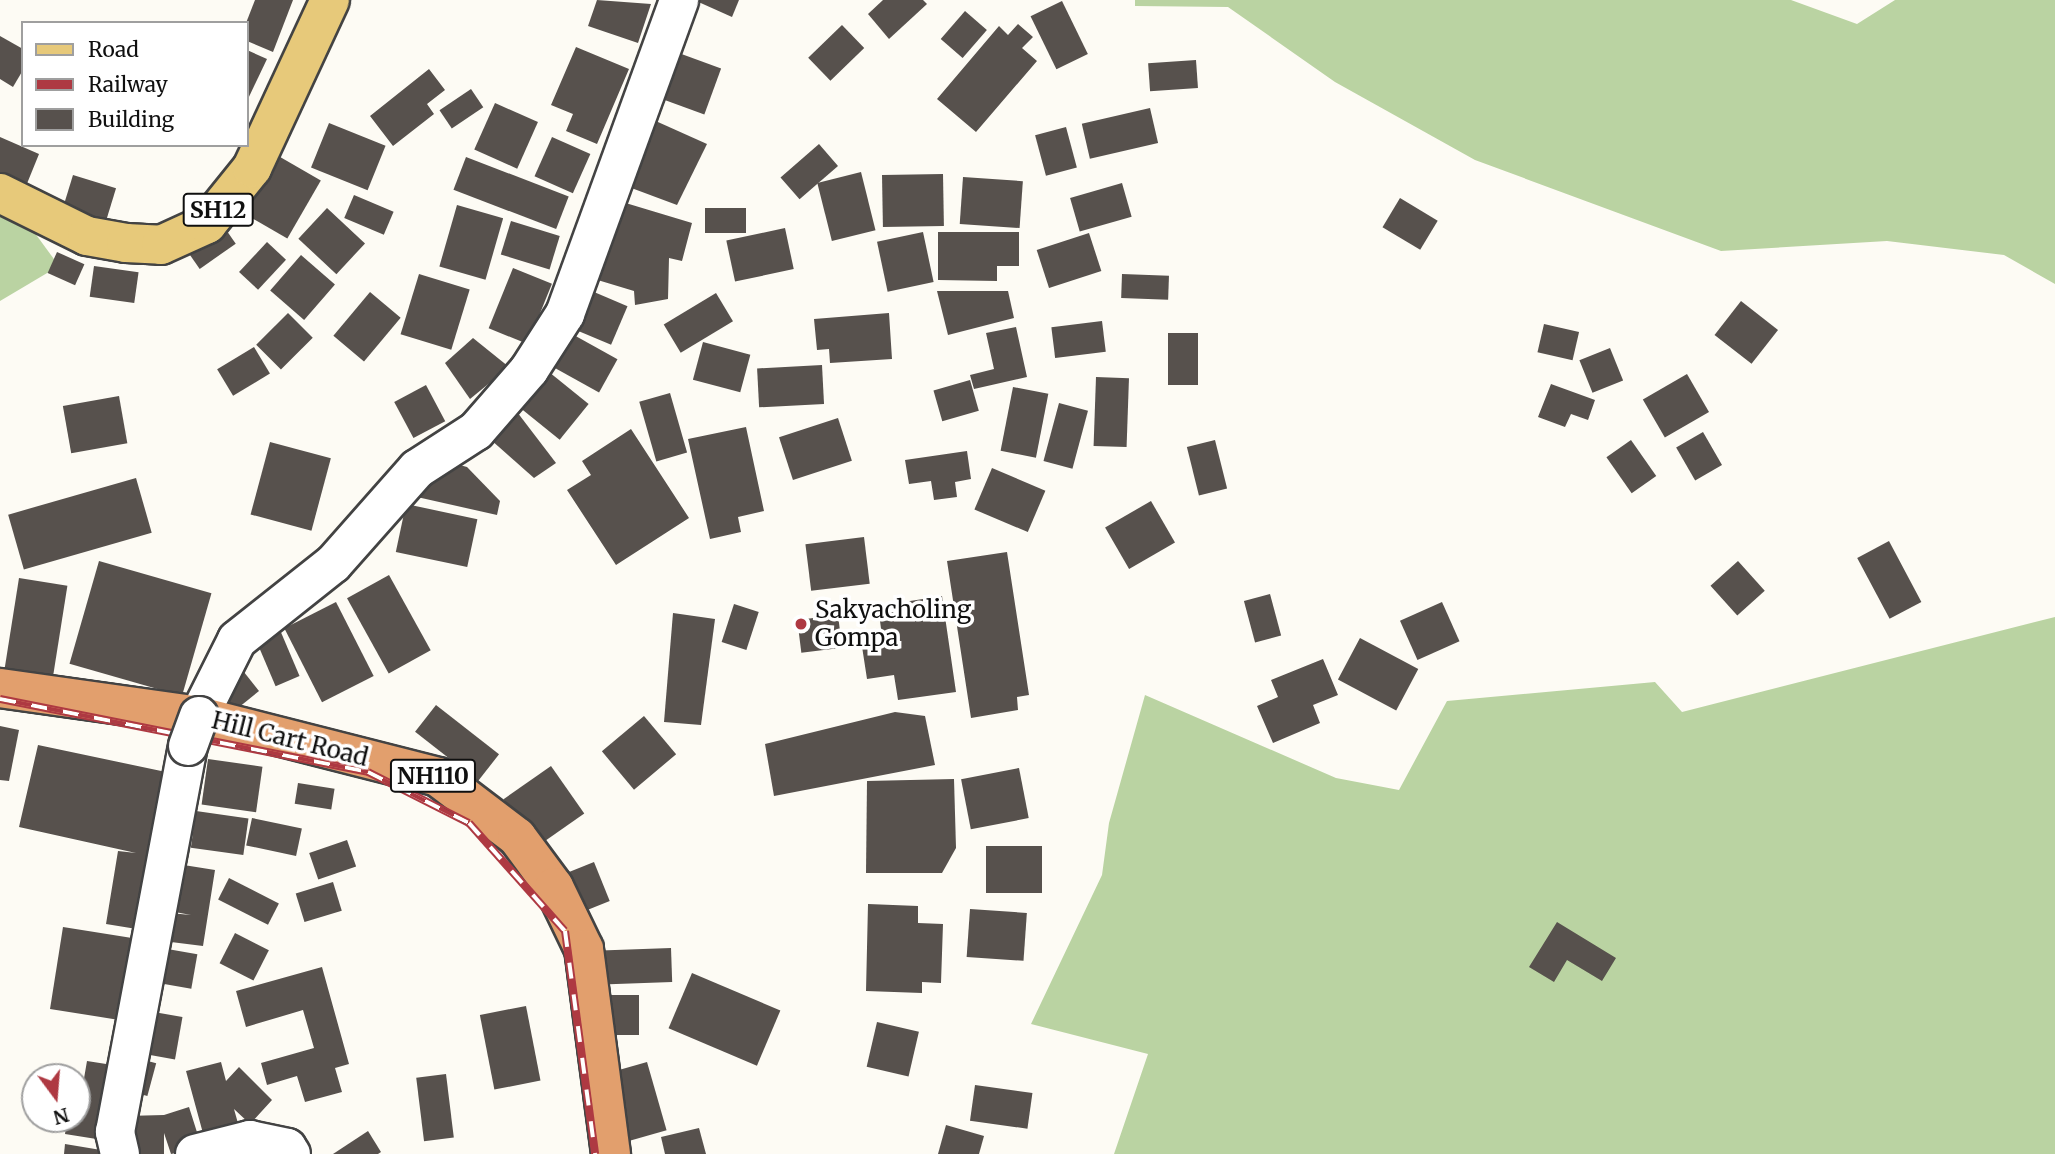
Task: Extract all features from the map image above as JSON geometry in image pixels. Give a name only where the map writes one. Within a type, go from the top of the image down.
[{"type":"highway","name":"Hill Cart Road","points":[[0,688],[194,731],[438,777],[517,837],[554,887],[584,949],[611,1154]]},
{"type":"main road","name":"SH12","points":[[0,193],[87,236],[126,243],[161,245],[207,224],[252,169],[330,0]]},
{"type":"street","points":[[120,1154],[115,1132],[194,731],[237,640],[333,564],[417,469],[476,431],[529,370],[565,314],[679,0]]},
{"type":"street","points":[[195,1154],[250,1140],[287,1148],[291,1154]]},
{"type":"green space","points":[[1135,0],[1791,0],[1857,24],[1895,0],[2055,0],[2055,284],[2004,255],[1887,241],[1721,251],[1475,160],[1335,82],[1228,7],[1135,6]]},
{"type":"green space","points":[[0,216],[29,225],[59,266],[0,301]]},
{"type":"green space","points":[[2055,617],[2055,1154],[1114,1154],[1148,1054],[1031,1024],[1102,875],[1109,823],[1145,695],[1336,778],[1399,790],[1447,701],[1655,682],[1682,712]]},
{"type":"building","points":[[255,0],[293,0],[273,52],[248,41],[247,21]]},
{"type":"building","points":[[597,0],[651,4],[638,43],[588,26]]},
{"type":"building","points":[[694,0],[739,0],[732,17]]},
{"type":"building","points":[[883,0],[923,0],[927,4],[889,39],[868,14]]},
{"type":"building","points":[[1062,1],[1088,54],[1056,69],[1031,16]]},
{"type":"building","points":[[965,11],[987,30],[963,58],[941,39]]},
{"type":"building","points":[[1018,24],[1033,37],[1022,48],[1037,61],[976,132],[937,99],[999,26],[1008,35]]},
{"type":"building","points":[[842,25],[864,48],[830,81],[808,58]]},
{"type":"building","points":[[0,36],[21,48],[21,73],[13,87],[0,79]]},
{"type":"building","points":[[576,47],[629,69],[597,144],[566,131],[573,114],[551,105]]},
{"type":"building","points":[[248,50],[267,59],[248,99]]},
{"type":"building","points":[[676,52],[721,68],[704,114],[659,98]]},
{"type":"building","points":[[1196,60],[1198,88],[1150,91],[1148,63]]},
{"type":"building","points":[[429,69],[445,90],[427,104],[434,114],[393,146],[370,116]]},
{"type":"building","points":[[471,89],[483,107],[452,128],[439,110]]},
{"type":"building","points":[[495,103],[538,122],[517,169],[474,150]]},
{"type":"building","points":[[1150,108],[1158,143],[1090,159],[1082,124]]},
{"type":"building","points":[[649,118],[707,144],[677,205],[626,186]]},
{"type":"building","points":[[329,123],[386,146],[368,190],[311,168]]},
{"type":"building","points":[[1066,127],[1077,168],[1046,176],[1035,135]]},
{"type":"building","points":[[0,137],[39,154],[26,186],[0,175]]},
{"type":"building","points":[[552,137],[590,154],[573,193],[535,176]]},
{"type":"building","points":[[819,144],[838,166],[800,199],[781,177]]},
{"type":"building","points":[[268,150],[321,181],[287,239],[234,208]]},
{"type":"building","points":[[466,157],[569,196],[556,229],[453,190]]},
{"type":"building","points":[[861,172],[876,230],[832,241],[817,183]]},
{"type":"building","points":[[943,174],[944,226],[883,227],[882,175]]},
{"type":"building","points":[[73,175],[116,188],[103,231],[60,218]]},
{"type":"building","points":[[963,177],[1023,181],[1020,228],[960,224]]},
{"type":"building","points":[[1122,183],[1132,217],[1080,232],[1070,198]]},
{"type":"building","points":[[354,195],[394,212],[384,235],[344,218]]},
{"type":"building","points":[[1400,198],[1438,221],[1420,250],[1382,227]]},
{"type":"building","points":[[619,201],[692,223],[682,261],[669,258],[668,299],[635,305],[634,291],[591,278]]},
{"type":"building","points":[[457,205],[503,218],[485,280],[439,267]]},
{"type":"building","points":[[327,208],[365,243],[336,274],[298,239]]},
{"type":"building","points":[[705,208],[746,208],[746,233],[705,233]]},
{"type":"building","points":[[511,221],[560,236],[550,269],[501,254]]},
{"type":"building","points":[[222,224],[236,244],[200,269],[186,249]]},
{"type":"building","points":[[785,228],[794,269],[735,282],[726,240]]},
{"type":"building","points":[[923,232],[934,282],[888,292],[877,242]]},
{"type":"building","points":[[938,232],[1019,232],[1019,266],[997,266],[997,281],[938,280]]},
{"type":"building","points":[[1089,233],[1101,271],[1049,288],[1037,250]]},
{"type":"building","points":[[267,242],[286,260],[258,290],[239,272]]},
{"type":"building","points":[[57,252],[84,264],[75,285],[48,273]]},
{"type":"building","points":[[301,255],[335,285],[304,320],[270,290]]},
{"type":"building","points":[[94,266],[139,272],[134,303],[90,297]]},
{"type":"building","points":[[513,268],[552,284],[528,344],[489,328]]},
{"type":"building","points":[[419,274],[470,289],[451,350],[401,334]]},
{"type":"building","points":[[1122,274],[1169,276],[1168,300],[1121,298]]},
{"type":"building","points":[[587,289],[628,306],[611,345],[571,328]]},
{"type":"building","points":[[937,291],[1008,291],[1014,318],[948,335]]},
{"type":"building","points":[[370,292],[401,318],[364,361],[333,336]]},
{"type":"building","points":[[716,293],[733,321],[681,353],[664,324]]},
{"type":"building","points":[[1741,301],[1778,330],[1752,364],[1715,335]]},
{"type":"building","points":[[288,313],[313,338],[281,370],[256,345]]},
{"type":"building","points":[[889,313],[892,359],[830,363],[829,349],[817,350],[814,319]]},
{"type":"building","points":[[1102,321],[1106,352],[1055,358],[1051,327]]},
{"type":"building","points":[[1544,324],[1579,332],[1573,360],[1537,352]]},
{"type":"building","points":[[1016,327],[1027,377],[974,389],[970,375],[994,369],[986,333]]},
{"type":"building","points":[[1168,333],[1198,333],[1198,385],[1168,385]]},
{"type":"building","points":[[572,334],[617,359],[599,392],[554,367]]},
{"type":"building","points":[[473,338],[509,367],[470,399],[445,363]]},
{"type":"building","points":[[703,342],[750,355],[740,392],[693,380]]},
{"type":"building","points":[[254,347],[270,374],[233,396],[217,369]]},
{"type":"building","points":[[1610,348],[1623,380],[1593,393],[1579,360]]},
{"type":"building","points":[[822,365],[824,404],[759,407],[757,368]]},
{"type":"building","points":[[549,372],[589,404],[560,440],[520,408]]},
{"type":"building","points":[[1687,374],[1709,412],[1665,438],[1643,400]]},
{"type":"building","points":[[1096,377],[1129,378],[1127,447],[1094,446]]},
{"type":"building","points":[[970,380],[979,411],[942,421],[933,390]]},
{"type":"building","points":[[1551,384],[1595,400],[1588,420],[1571,414],[1565,427],[1538,417]]},
{"type":"building","points":[[426,385],[445,421],[413,438],[394,402]]},
{"type":"building","points":[[1013,387],[1048,394],[1036,458],[1001,451]]},
{"type":"building","points":[[670,393],[687,453],[656,461],[639,402]]},
{"type":"building","points":[[119,396],[127,443],[71,453],[63,406]]},
{"type":"building","points":[[1059,403],[1088,411],[1072,469],[1043,461]]},
{"type":"building","points":[[514,408],[556,463],[534,478],[482,432]]},
{"type":"building","points":[[838,418],[852,461],[793,480],[779,437]]},
{"type":"building","points":[[746,427],[764,511],[738,517],[741,532],[710,539],[688,439]]},
{"type":"building","points":[[631,429],[689,518],[616,565],[567,490],[591,475],[582,461]]},
{"type":"building","points":[[1703,432],[1722,465],[1695,480],[1676,448]]},
{"type":"building","points":[[1215,440],[1227,489],[1199,496],[1187,447]]},
{"type":"building","points":[[1631,440],[1656,476],[1632,493],[1606,457]]},
{"type":"building","points":[[270,442],[331,458],[311,531],[251,514]]},
{"type":"building","points":[[967,451],[971,479],[955,482],[957,497],[934,500],[931,481],[909,484],[905,460]]},
{"type":"building","points":[[438,459],[467,467],[500,501],[497,515],[417,497]]},
{"type":"building","points":[[992,468],[1045,491],[1028,532],[974,509]]},
{"type":"building","points":[[136,478],[152,533],[24,569],[8,515]]},
{"type":"building","points":[[1151,501],[1175,543],[1129,569],[1105,528]]},
{"type":"building","points":[[406,504],[477,519],[467,567],[396,552]]},
{"type":"building","points":[[864,537],[870,584],[811,591],[805,544]]},
{"type":"building","points":[[1889,541],[1921,602],[1890,619],[1857,558]]},
{"type":"building","points":[[1007,552],[1029,695],[1017,697],[1018,710],[971,718],[947,561]]},
{"type":"building","points":[[99,561],[211,593],[182,696],[70,664]]},
{"type":"building","points":[[1738,561],[1765,591],[1737,615],[1711,586]]},
{"type":"building","points":[[389,575],[431,650],[389,673],[347,598]]},
{"type":"building","points":[[19,578],[67,586],[52,683],[4,676]]},
{"type":"building","points":[[1270,594],[1281,636],[1255,643],[1244,601]]},
{"type":"building","points":[[942,596],[956,692],[898,700],[894,675],[867,679],[861,640],[882,636],[878,606]]},
{"type":"building","points":[[336,602],[374,676],[322,702],[284,628]]},
{"type":"building","points":[[1442,602],[1459,641],[1417,660],[1400,621]]},
{"type":"building","points":[[734,604],[759,612],[746,650],[722,642]]},
{"type":"building","points":[[673,613],[715,619],[701,725],[664,722]]},
{"type":"building","points":[[838,615],[842,648],[801,653],[797,620]]},
{"type":"building","points":[[280,630],[300,676],[276,686],[256,640]]},
{"type":"building","points":[[1360,638],[1418,669],[1396,710],[1338,679]]},
{"type":"building","points":[[1323,659],[1338,695],[1313,705],[1320,723],[1273,743],[1257,706],[1278,697],[1271,680]]},
{"type":"building","points":[[240,667],[259,691],[233,712],[217,701]]},
{"type":"building","points":[[436,705],[499,754],[478,781],[415,732]]},
{"type":"building","points":[[895,712],[925,716],[935,765],[774,796],[765,744]]},
{"type":"building","points":[[644,716],[676,754],[634,790],[602,751]]},
{"type":"building","points":[[0,726],[19,730],[9,781],[0,780]]},
{"type":"building","points":[[38,745],[166,772],[147,856],[161,858],[149,931],[106,924],[118,851],[136,853],[19,827]]},
{"type":"building","points":[[208,759],[262,767],[256,812],[202,805]]},
{"type":"building","points":[[551,766],[584,814],[537,847],[503,799]]},
{"type":"building","points":[[1019,768],[1029,818],[971,829],[961,779]]},
{"type":"building","points":[[954,779],[956,848],[942,873],[866,873],[867,781]]},
{"type":"building","points":[[298,783],[335,789],[331,810],[295,804]]},
{"type":"building","points":[[196,811],[248,818],[243,855],[191,848]]},
{"type":"building","points":[[252,818],[302,829],[296,856],[246,845]]},
{"type":"building","points":[[347,840],[356,866],[318,879],[309,853]]},
{"type":"building","points":[[986,846],[1042,846],[1042,893],[986,893]]},
{"type":"building","points":[[594,862],[610,901],[568,918],[552,879]]},
{"type":"building","points":[[171,863],[215,870],[203,946],[155,940],[159,912],[191,915],[164,910]]},
{"type":"building","points":[[229,878],[279,903],[268,925],[218,899]]},
{"type":"building","points":[[333,882],[342,911],[304,922],[296,893]]},
{"type":"building","points":[[868,904],[918,906],[918,923],[943,924],[941,983],[922,982],[922,993],[866,991]]},
{"type":"building","points":[[970,909],[1027,913],[1024,961],[967,957]]},
{"type":"building","points":[[1557,922],[1616,958],[1602,981],[1567,960],[1554,982],[1529,967]]},
{"type":"building","points":[[63,927],[143,940],[130,1022],[50,1009]]},
{"type":"building","points":[[235,933],[269,950],[253,981],[220,963]]},
{"type":"building","points":[[156,947],[197,954],[191,989],[150,981]]},
{"type":"building","points":[[671,948],[672,982],[602,984],[601,950]]},
{"type":"building","points":[[322,967],[349,1064],[335,1068],[342,1092],[305,1102],[297,1076],[267,1085],[261,1063],[314,1048],[303,1010],[246,1027],[236,991]]},
{"type":"building","points":[[692,973],[780,1011],[757,1066],[669,1028]]},
{"type":"building","points":[[603,995],[639,995],[639,1035],[603,1035]]},
{"type":"building","points":[[526,1006],[541,1081],[494,1090],[480,1015]]},
{"type":"building","points":[[148,1011],[182,1017],[175,1059],[141,1053]]},
{"type":"building","points":[[877,1022],[919,1032],[909,1076],[867,1067]]},
{"type":"building","points":[[133,1057],[156,1063],[147,1096],[124,1090]]},
{"type":"building","points":[[87,1061],[119,1066],[109,1141],[65,1134],[91,1133],[91,1063]]},
{"type":"building","points":[[221,1062],[226,1081],[239,1067],[272,1100],[250,1124],[234,1109],[239,1127],[204,1137],[186,1071]]},
{"type":"building","points":[[647,1062],[667,1130],[626,1142],[607,1074]]},
{"type":"building","points":[[446,1074],[454,1138],[424,1141],[416,1078]]},
{"type":"building","points":[[975,1085],[1032,1093],[1027,1129],[970,1121]]},
{"type":"building","points":[[189,1107],[202,1148],[171,1154],[164,1133],[164,1154],[127,1154],[126,1116],[164,1115]]},
{"type":"building","points":[[946,1125],[984,1136],[979,1154],[938,1154]]},
{"type":"building","points":[[699,1128],[706,1154],[665,1154],[661,1137]]},
{"type":"building","points":[[368,1131],[381,1152],[378,1154],[333,1154]]},
{"type":"building","points":[[65,1144],[101,1150],[100,1154],[64,1154]]},
{"type":"railway","points":[[0,699],[368,772],[469,823],[565,931],[595,1154]]},
{"type":"place","name":"Sakyacholing Gompa","points":[[801,624]]}]
